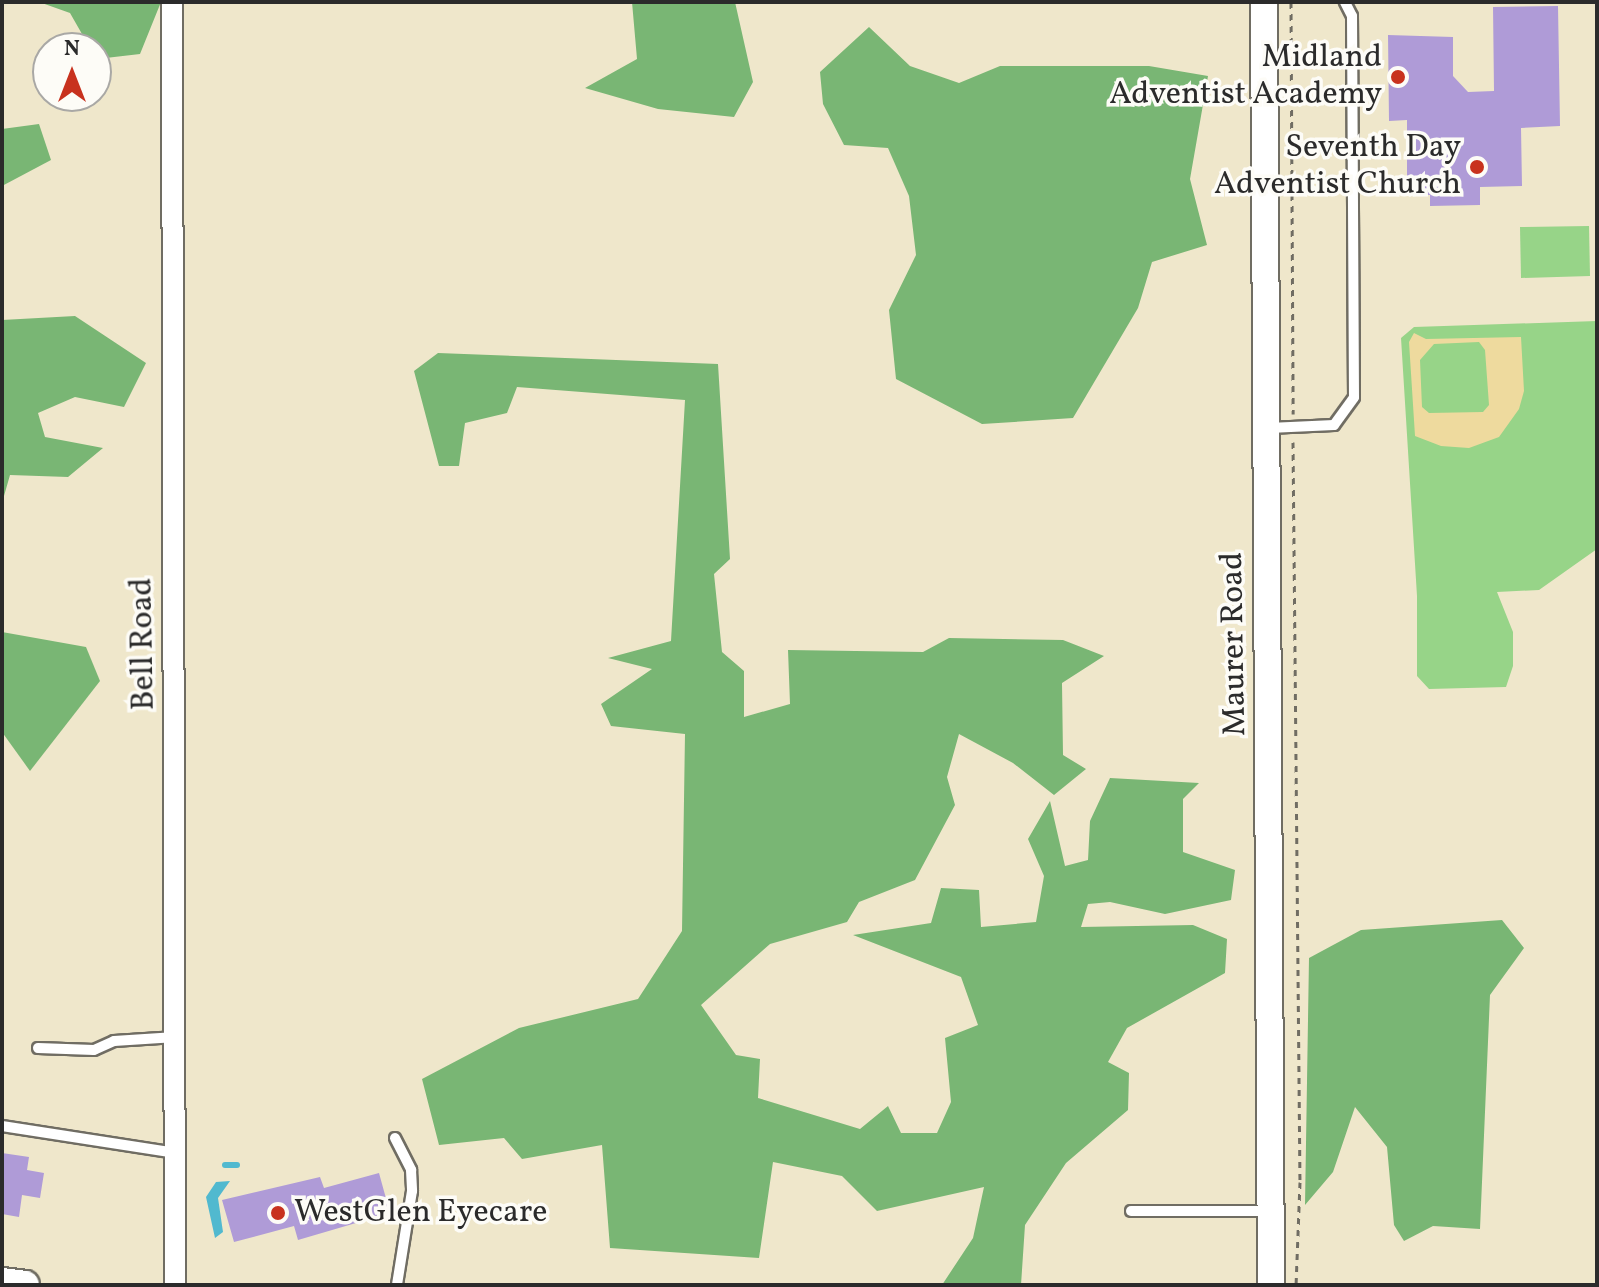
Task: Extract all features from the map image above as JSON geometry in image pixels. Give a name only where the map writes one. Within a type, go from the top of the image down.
[{"type":"main road","points":[[2,1282],[25,1285]]},
{"type":"street","name":"Bell Road","points":[[172,2],[175,1285]]},
{"type":"street","name":"Maurer Road","points":[[1264,2],[1281,427],[1271,1285]]},
{"type":"lane","points":[[1281,427],[1334,425],[1354,397],[1352,16],[1345,2]]},
{"type":"lane","points":[[38,1048],[94,1050],[114,1041],[176,1037]]},
{"type":"lane","points":[[2,1126],[176,1153]]},
{"type":"lane","points":[[395,1138],[411,1170],[412,1191],[397,1285]]},
{"type":"lane","points":[[1131,1211],[1270,1211]]},
{"type":"path","points":[[1291,2],[1281,427],[1300,1167],[1296,1285]]},
{"type":"green space","points":[[39,2],[161,2],[140,54],[112,57],[112,32],[81,32],[70,13]]},
{"type":"green space","points":[[632,2],[735,2],[753,82],[734,117],[658,109],[585,88],[637,59]]},
{"type":"green space","points":[[869,27],[910,66],[959,83],[1000,66],[1149,66],[1208,76],[1190,179],[1207,245],[1152,262],[1138,308],[1073,418],[982,424],[896,379],[889,310],[916,255],[909,196],[888,148],[844,145],[823,104],[820,72]]},
{"type":"green space","points":[[39,124],[51,160],[2,186],[2,129]]},
{"type":"green space","points":[[1589,226],[1590,276],[1521,278],[1520,227]]},
{"type":"green space","points":[[75,316],[146,363],[124,407],[75,397],[38,413],[45,437],[103,448],[68,477],[10,475],[2,503],[2,320]]},
{"type":"green space","points":[[1597,321],[1597,549],[1539,590],[1497,592],[1513,632],[1513,666],[1506,687],[1429,689],[1417,676],[1417,596],[1401,338],[1414,327]]},
{"type":"green space","points":[[438,353],[718,364],[730,559],[714,574],[722,652],[744,671],[744,717],[790,704],[788,650],[923,652],[949,638],[1063,640],[1104,656],[1062,683],[1063,755],[1086,769],[1054,795],[1013,763],[959,734],[947,777],[955,805],[915,880],[859,902],[847,922],[770,944],[701,1005],[736,1055],[760,1059],[758,1098],[860,1129],[888,1106],[901,1133],[937,1133],[951,1102],[945,1038],[978,1025],[961,977],[853,935],[931,923],[941,888],[979,890],[981,927],[1036,922],[1044,876],[1028,839],[1050,801],[1065,866],[1088,860],[1090,821],[1110,778],[1199,783],[1183,799],[1183,852],[1235,870],[1231,900],[1165,914],[1110,902],[1088,904],[1081,927],[1193,925],[1227,939],[1225,973],[1127,1028],[1108,1062],[1129,1073],[1128,1110],[1066,1163],[1025,1225],[1021,1285],[942,1285],[973,1238],[984,1187],[877,1211],[842,1176],[773,1162],[759,1258],[610,1248],[602,1145],[522,1159],[504,1138],[439,1145],[422,1079],[519,1028],[638,999],[682,931],[685,734],[611,726],[601,704],[652,669],[608,658],[671,641],[685,400],[517,387],[507,413],[465,423],[459,466],[439,466],[414,371]]},
{"type":"green space","points":[[2,632],[86,647],[100,681],[30,771],[2,732]]},
{"type":"green space","points":[[1502,920],[1524,948],[1490,995],[1480,1229],[1433,1226],[1404,1241],[1394,1225],[1387,1147],[1355,1107],[1333,1172],[1305,1205],[1309,958],[1361,930]]},
{"type":"sand","points":[[1414,333],[1426,339],[1521,337],[1524,391],[1519,409],[1499,437],[1469,448],[1441,446],[1415,436],[1409,342]],"holes":[[[1479,342],[1485,350],[1489,405],[1483,412],[1429,413],[1422,407],[1420,360],[1434,344]]]},
{"type":"water","points":[[230,1181],[218,1198],[223,1232],[215,1238],[206,1197],[216,1182]]},
{"type":"building","points":[[1558,6],[1560,126],[1521,128],[1522,186],[1480,187],[1480,205],[1430,206],[1430,195],[1407,195],[1407,120],[1389,121],[1388,35],[1453,37],[1453,76],[1468,92],[1494,91],[1493,7]]},
{"type":"building","points":[[2,1153],[29,1157],[27,1170],[44,1173],[40,1198],[22,1195],[19,1217],[2,1214]]},
{"type":"building","name":"WestGlen Eyecare","points":[[379,1173],[390,1213],[298,1240],[294,1226],[234,1242],[222,1200],[320,1177],[324,1188]]},
{"type":"waterway","points":[[225,1165],[237,1165]]},
{"type":"place","name":"Midland Adventist Academy","points":[[1398,77]]},
{"type":"place","name":"Seventh Day Adventist Church","points":[[1477,167]]},
{"type":"place","name":"WestGlen Eyecare","points":[[278,1213]]}]
